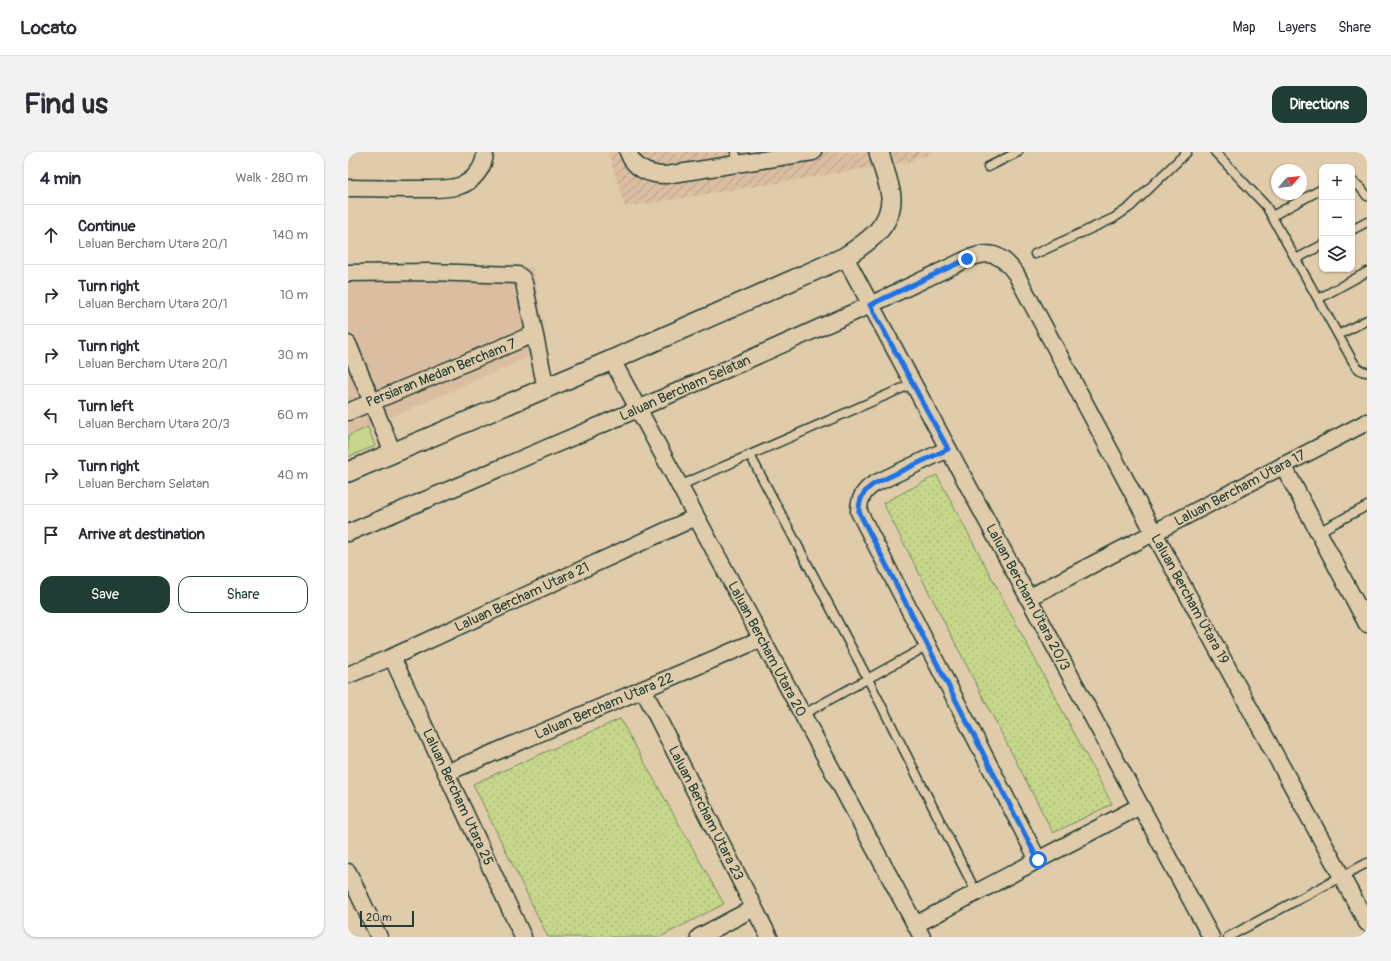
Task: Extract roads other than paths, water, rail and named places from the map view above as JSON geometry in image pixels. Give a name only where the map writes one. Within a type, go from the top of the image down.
[{"type":"street","points":[[348,188],[439,188],[459,186],[471,179],[480,169],[484,162],[485,152]]},
{"type":"street","points":[[628,152],[630,157],[638,166],[646,172],[666,176],[737,158],[813,152]]},
{"type":"street","points":[[348,472],[612,360],[845,258],[868,242],[882,229],[889,212],[891,196],[879,152]]},
{"type":"street","name":"Laluan Bercham Selatan","points":[[348,533],[638,409],[870,305],[979,254],[990,254],[1000,257],[1007,262],[1016,274]]},
{"type":"street","name":"Laluan Bercham Utara 20/3","points":[[845,258],[1211,937]]},
{"type":"street","points":[[348,273],[429,272],[518,275],[524,282],[546,388]]},
{"type":"street","name":"Laluan Bercham Utara 19","points":[[1016,274],[1154,533],[1367,923]]},
{"type":"street","name":"Persiaran Medan Bercham 7","points":[[348,412],[534,334]]},
{"type":"street","points":[[348,344],[393,453]]},
{"type":"street","name":"Laluan Bercham Utara 20","points":[[612,360],[918,931]]},
{"type":"street","name":"Laluan Bercham Utara 17","points":[[1028,598],[1367,422]]},
{"type":"street","points":[[948,449],[866,488],[859,504],[859,512],[1038,860]]},
{"type":"street","points":[[1283,465],[1318,532],[1360,596],[1367,624]]},
{"type":"street","name":"Laluan Bercham Utara 21","points":[[348,675],[392,657],[696,518]]},
{"type":"street","name":"Laluan Bercham Utara 22","points":[[446,773],[762,639]]},
{"type":"street","name":"Laluan Bercham Utara 25","points":[[392,657],[523,937]]},
{"type":"street","name":"Laluan Bercham Utara 23","points":[[643,689],[769,937]]},
{"type":"street","points":[[918,931],[976,892],[1140,806]]},
{"type":"street","points":[[348,872],[379,937]]},
{"type":"street","points":[[699,937],[754,908]]},
{"type":"lane","points":[[988,167],[1018,152]]},
{"type":"lane","points":[[1035,254],[1122,213],[1187,152]]},
{"type":"lane","points":[[1215,152],[1260,198],[1272,216],[1356,367],[1363,372],[1367,372]]},
{"type":"lane","points":[[1355,183],[1367,196]]},
{"type":"lane","points":[[1272,216],[1319,191]]},
{"type":"lane","points":[[1355,228],[1367,222]]},
{"type":"lane","points":[[1296,259],[1319,247]]},
{"type":"lane","points":[[1318,299],[1367,272]]},
{"type":"lane","points":[[1338,335],[1367,320]]},
{"type":"lane","points":[[679,486],[912,384]]},
{"type":"lane","points":[[750,455],[868,679],[976,892]]},
{"type":"lane","points":[[1318,532],[1367,506]]},
{"type":"lane","points":[[802,715],[927,646]]},
{"type":"lane","points":[[1228,937],[1367,864]]}]
